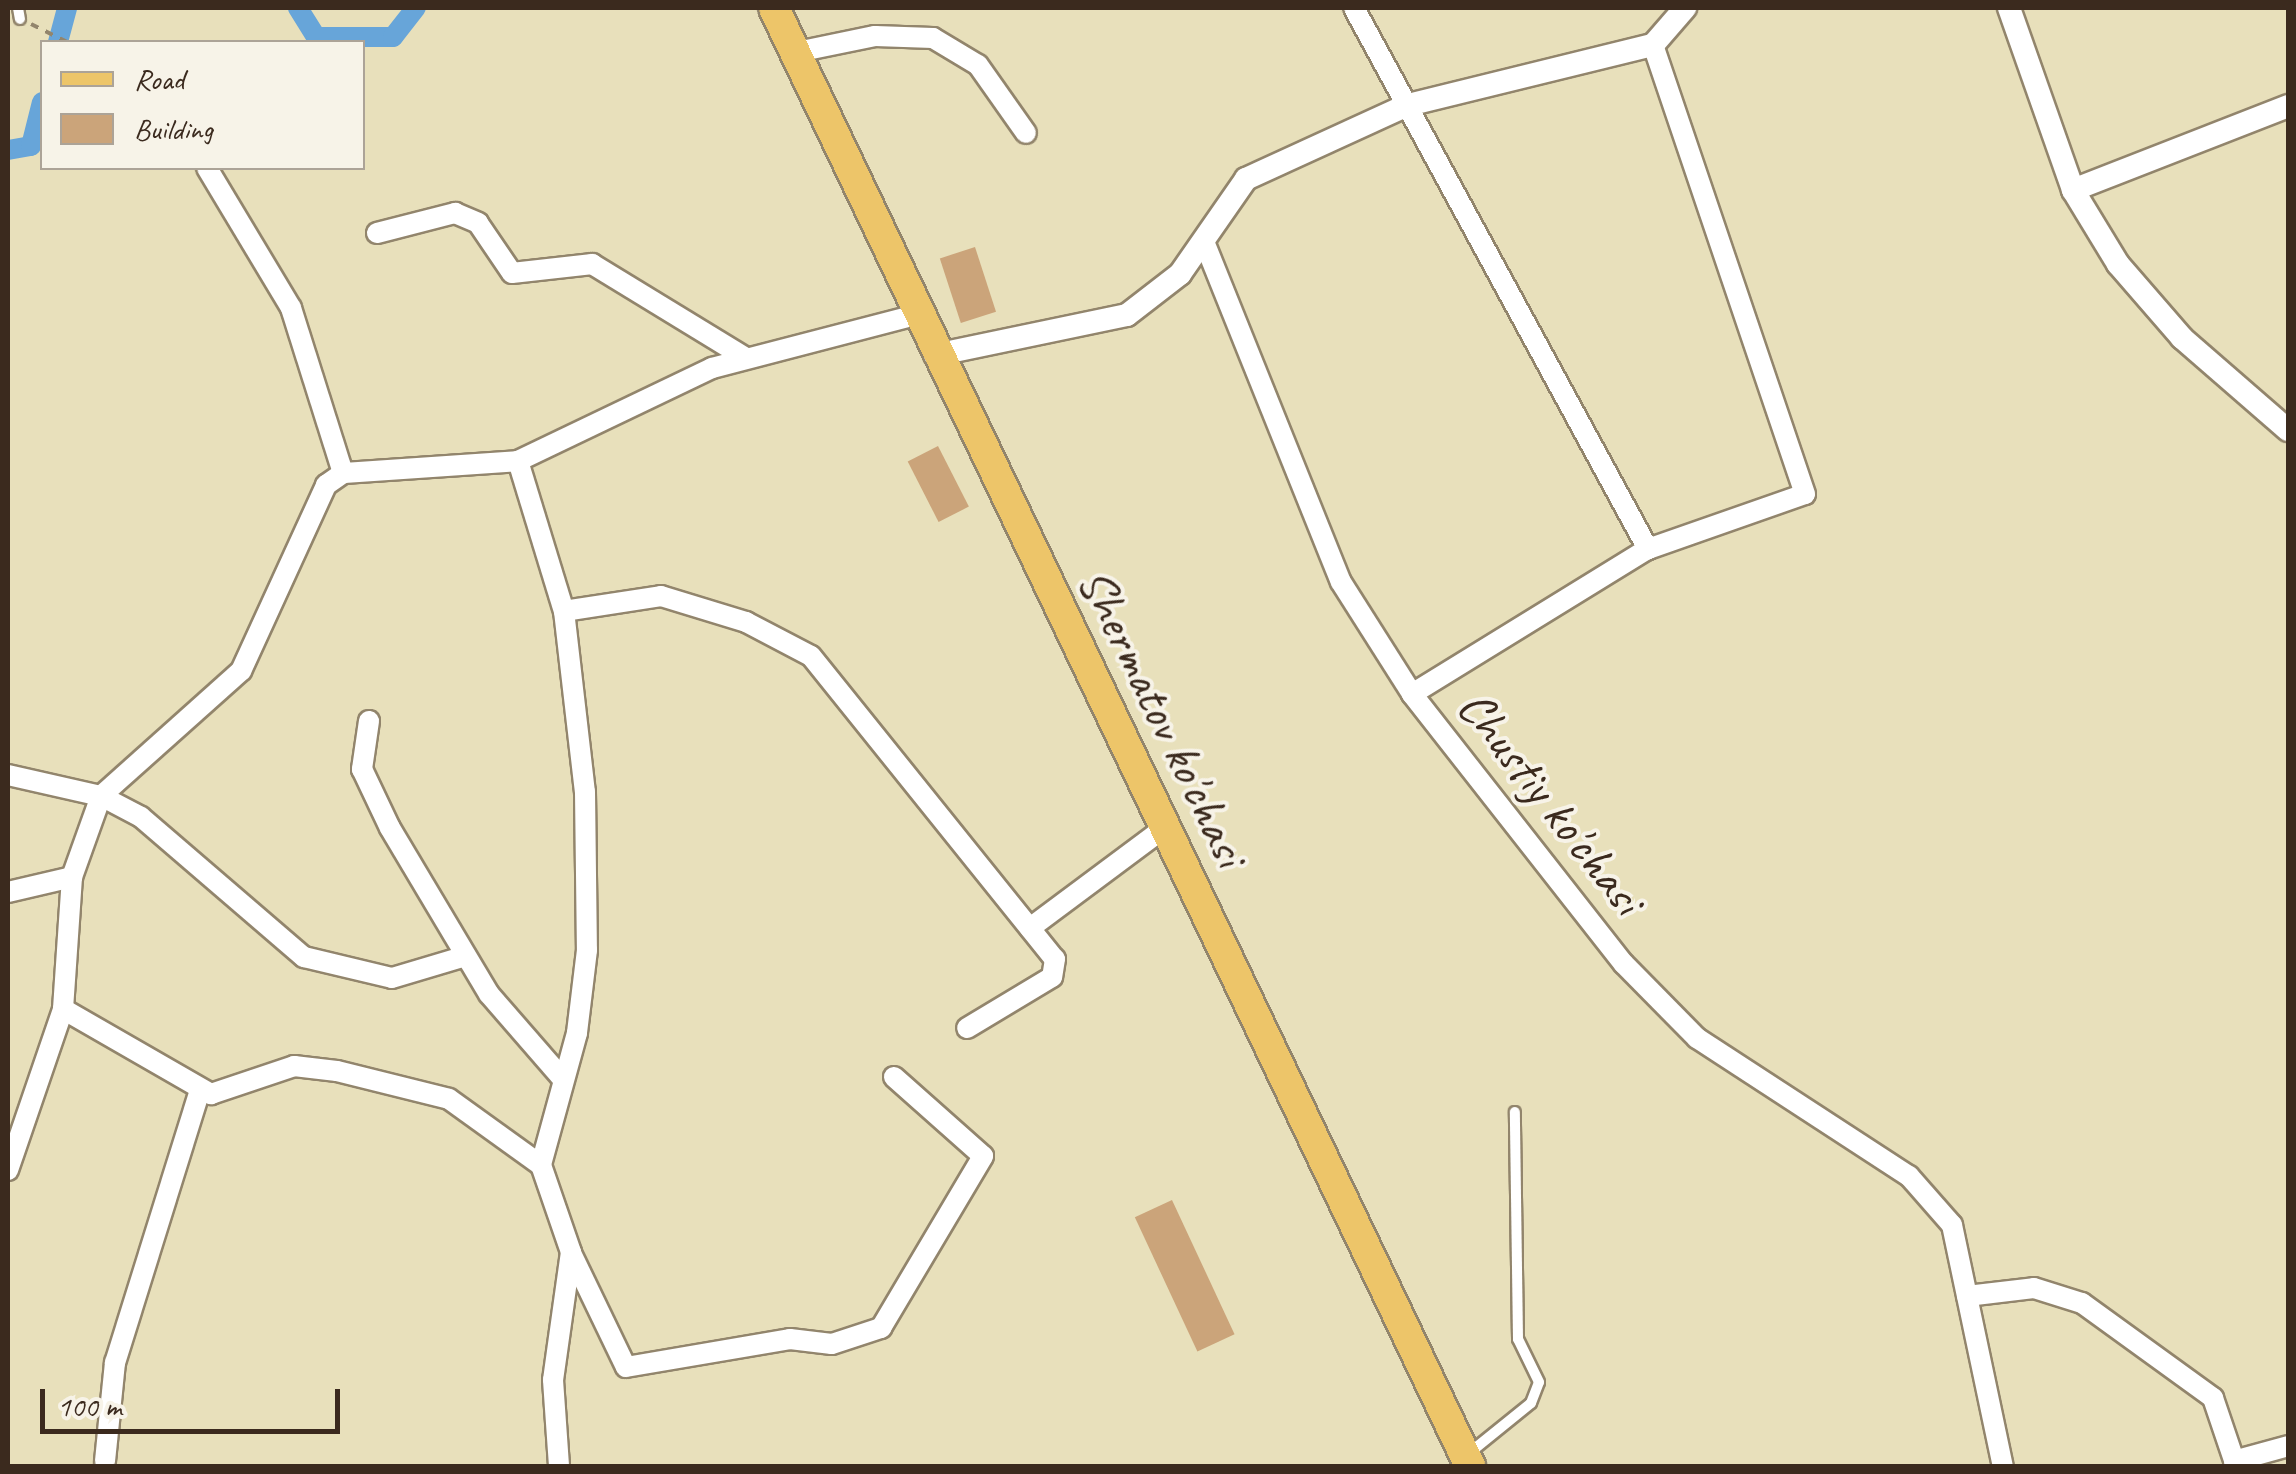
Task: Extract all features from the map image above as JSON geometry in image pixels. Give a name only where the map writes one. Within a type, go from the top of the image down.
[{"type":"main road","name":"Shermatov ko'chasi","points":[[774,8],[935,355],[1468,1462]]},
{"type":"street","points":[[1354,8],[1648,549]]},
{"type":"street","points":[[935,355],[1126,316],[1205,244],[1246,179],[1408,105],[1653,45],[1685,8]]},
{"type":"street","points":[[2009,8],[2073,190],[2118,264],[2182,338],[2288,430]]},
{"type":"street","points":[[797,52],[876,36],[934,38],[978,66],[1026,133]]},
{"type":"street","points":[[1412,694],[1648,549],[1797,504],[1808,480],[1653,45]]},
{"type":"street","points":[[2073,190],[2288,106]]},
{"type":"street","points":[[209,170],[292,308],[343,474]]},
{"type":"street","points":[[377,233],[455,213],[478,224],[512,273],[592,264],[746,358]]},
{"type":"street","name":"Chustiy ko'chasi","points":[[1205,244],[1341,582],[1412,694],[1624,964],[1697,1038],[1909,1176],[1952,1224],[2003,1466]]},
{"type":"street","points":[[8,1170],[63,1009],[72,877],[101,796],[241,671],[308,512],[343,474],[518,461],[746,358],[919,314]]},
{"type":"street","points":[[518,461],[564,611],[585,792],[587,950],[541,1164],[571,1252],[626,1368],[790,1339],[832,1344],[880,1328],[983,1156],[894,1076]]},
{"type":"street","points":[[564,611],[661,596],[746,622],[811,656],[1055,959],[1055,974],[967,1028]]},
{"type":"street","points":[[369,721],[366,782],[466,956],[562,1078]]},
{"type":"street","points":[[8,774],[101,796],[240,894],[304,956],[392,978],[466,956]]},
{"type":"street","points":[[1030,928],[1164,828]]},
{"type":"street","points":[[8,892],[72,877]]},
{"type":"street","points":[[63,1009],[200,1090],[228,1094],[294,1066],[338,1071],[450,1100],[541,1164]]},
{"type":"street","points":[[105,1460],[115,1363],[200,1090]]},
{"type":"street","points":[[559,1466],[553,1380],[571,1252]]},
{"type":"street","points":[[1967,1296],[2034,1288],[2082,1303],[2213,1398],[2235,1464],[2288,1446]]},
{"type":"lane","points":[[1468,1462],[1532,1403],[1539,1382],[1518,1339],[1516,1112]]},
{"type":"path","points":[[19,13],[64,40]]},
{"type":"building","points":[[975,247],[996,312],[961,323],[940,258]]},
{"type":"building","points":[[938,446],[969,507],[939,522],[908,461]]},
{"type":"building","points":[[1172,1200],[1235,1334],[1197,1351],[1135,1217]]},
{"type":"waterway","points":[[59,40],[67,8]]},
{"type":"waterway","points":[[298,8],[316,37],[393,37],[416,8]]},
{"type":"waterway","points":[[8,150],[31,146],[40,110]]}]
